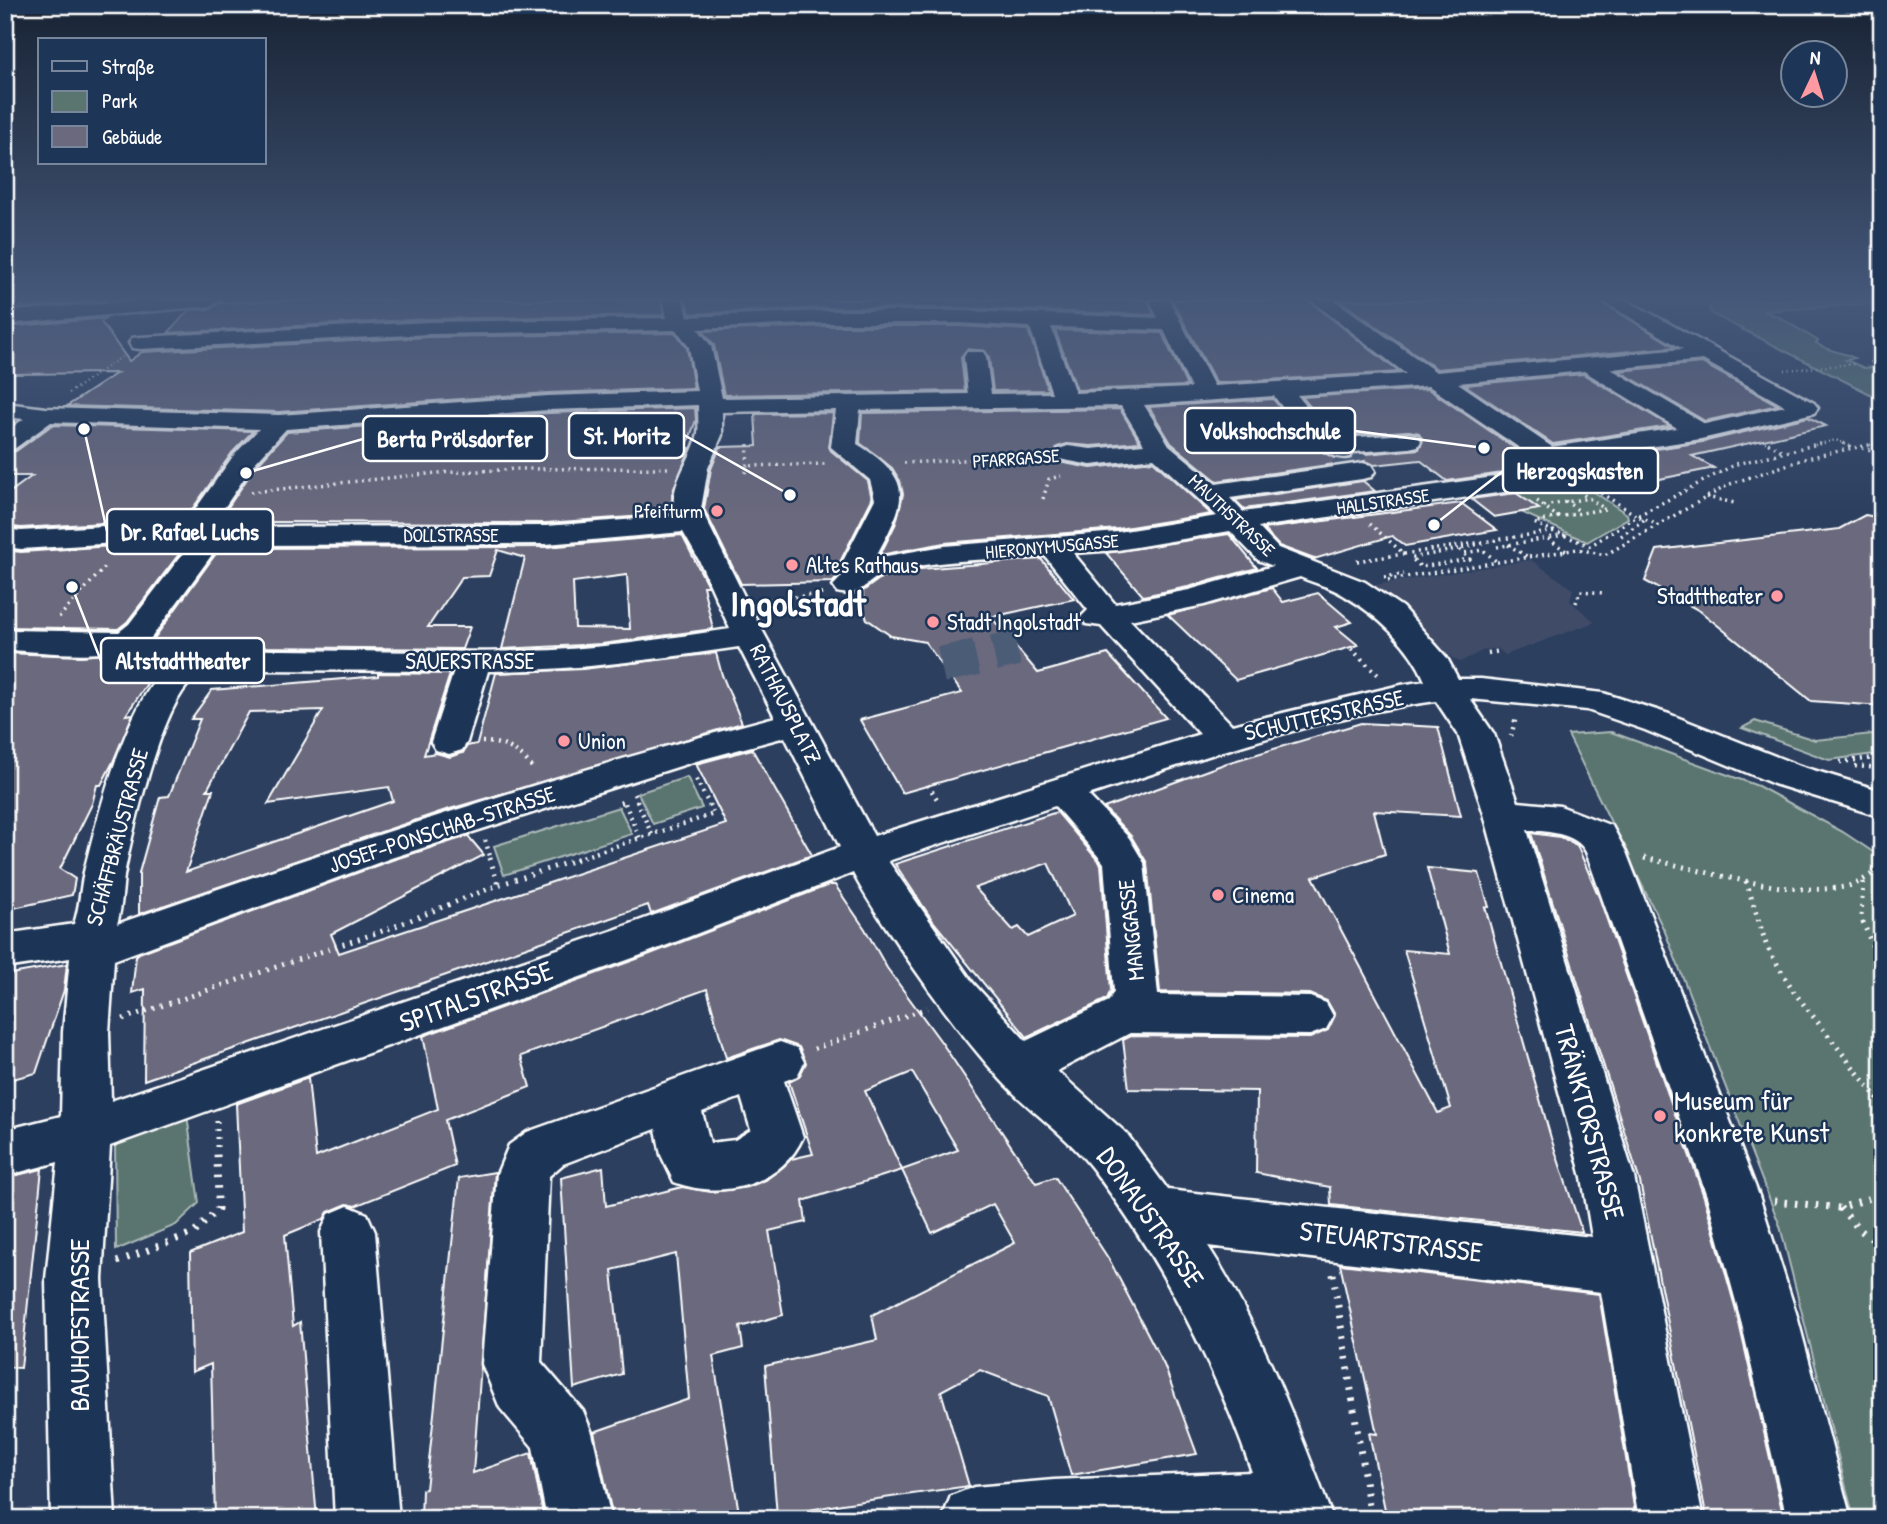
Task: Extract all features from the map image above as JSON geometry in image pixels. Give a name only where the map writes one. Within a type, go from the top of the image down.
[{"type":"street","points":[[692,523],[687,509],[695,468],[709,435],[710,398],[705,371]]},
{"type":"street","points":[[977,371],[980,401]]},
{"type":"street","points":[[1055,371],[1066,401]]},
{"type":"street","points":[[1194,371],[1206,394]]},
{"type":"street","points":[[1417,371],[1450,388],[1547,455],[1701,432],[1806,408],[1740,371]]},
{"type":"street","points":[[5,410],[46,415],[279,422],[548,403],[710,398],[851,402],[1066,401],[1206,394],[1284,394],[1527,371]]},
{"type":"street","points":[[1598,371],[1701,432]]},
{"type":"street","points":[[1284,394],[1307,423],[1395,499]]},
{"type":"street","name":"MAUTHSTRASSE","points":[[1129,399],[1160,450],[1210,493],[1268,554],[1354,588],[1391,614],[1430,659],[1446,688]]},
{"type":"street","points":[[851,402],[846,414],[844,447],[872,463],[886,486],[889,499],[857,563],[856,578]]},
{"type":"street","points":[[5,444],[46,415]]},
{"type":"street","points":[[20,640],[110,643],[129,639],[141,631],[205,532],[200,523],[256,446],[279,422]]},
{"type":"street","points":[[1210,493],[1349,459],[1409,440]]},
{"type":"street","name":"PFARRGASSE","points":[[1065,465],[1091,457],[1160,450]]},
{"type":"street","points":[[1547,455],[1545,459],[1568,489]]},
{"type":"street","name":"HALLSTRASSE","points":[[1237,519],[1395,499],[1568,489]]},
{"type":"street","name":"HIERONYMUSGASSE","points":[[856,578],[888,563],[944,555],[1118,541],[1237,519]]},
{"type":"street","name":"DOLLSTRASSE","points":[[11,540],[205,532],[546,535],[692,523]]},
{"type":"street","name":"RATHAUSPLATZ","points":[[692,523],[714,560],[863,854]]},
{"type":"street","points":[[1049,546],[1108,615],[1224,738]]},
{"type":"street","points":[[1108,615],[1193,598],[1299,568]]},
{"type":"street","name":"SAUERSTRASSE","points":[[189,668],[229,660],[474,661],[576,658],[751,635]]},
{"type":"street","points":[[449,742],[474,661]]},
{"type":"street","name":"SCHÄFFBRÄUSTRASSE","points":[[86,1132],[86,1032],[92,944],[104,873],[143,738],[167,689],[177,676],[189,668]]},
{"type":"street","name":"SCHUTTERSTRASSE","points":[[863,854],[1224,738],[1401,695],[1446,688],[1514,699],[1591,700],[1657,722],[1787,775],[1882,804]]},
{"type":"street","name":"TRÄNKTORSTRASSE","points":[[1446,688],[1476,734],[1503,814],[1608,1177],[1671,1519]]},
{"type":"street","points":[[1476,734],[1489,710],[1514,699]]},
{"type":"street","name":"JOSEF-PONSCHAB-STRASSE","points":[[92,944],[377,848],[486,834],[550,795],[683,753],[796,723]]},
{"type":"street","name":"SCHUTTERSTRASSE","points":[[1787,775],[1882,827]]},
{"type":"street","name":"MANGGASSE","points":[[1019,1067],[1125,1014],[1137,993],[1124,863],[1115,848],[1062,790]]},
{"type":"street","points":[[1503,814],[1560,819],[1598,836],[1661,996],[1733,1197],[1775,1334],[1819,1519]]},
{"type":"street","name":"DONAUSTRASSE","points":[[863,854],[880,885],[957,996],[1019,1067],[1109,1150],[1156,1214],[1190,1267],[1224,1329],[1258,1403],[1298,1510]]},
{"type":"street","name":"SPITALSTRASSE","points":[[5,1153],[86,1132],[216,1088],[629,942],[863,854]]},
{"type":"street","name":"SCHÄFFBRÄUSTRASSE","points":[[5,950],[92,944]]},
{"type":"street","points":[[1125,1014],[1310,1016]]},
{"type":"street","points":[[579,1519],[561,1433],[521,1387],[511,1364],[523,1174],[527,1163],[545,1148],[674,1100],[766,1066],[778,1137],[769,1148],[752,1157],[717,1167],[692,1165],[687,1155],[674,1100]]},
{"type":"street","name":"BAUHOFSTRASSE","points":[[83,1519],[74,1279],[86,1132]]},
{"type":"street","name":"STEUARTSTRASSE","points":[[1156,1214],[1626,1268]]},
{"type":"street","points":[[348,1232],[367,1519]]},
{"type":"street","points":[[974,1519],[1054,1512],[1298,1510]]},
{"type":"path","points":[[69,393],[100,371]]},
{"type":"path","points":[[1539,520],[1534,523],[1590,546],[1637,516],[1748,460],[1836,440],[1853,448]]},
{"type":"path","points":[[1378,582],[1578,549],[1605,555],[1705,497],[1765,471],[1882,443]]},
{"type":"path","points":[[745,473],[748,444]]},
{"type":"path","points":[[1860,447],[1882,452]]},
{"type":"path","name":"PFARRGASSE","points":[[747,466],[976,461],[1065,465]]},
{"type":"path","points":[[1043,499],[1049,479],[1065,465]]},
{"type":"path","points":[[219,495],[437,473],[519,469],[695,468]]},
{"type":"path","points":[[1543,506],[1573,488],[1605,509],[1558,517]]},
{"type":"path","points":[[1568,489],[1657,524]]},
{"type":"path","points":[[1568,489],[1589,498]]},
{"type":"path","points":[[1568,489],[1582,513]]},
{"type":"path","points":[[1705,497],[1735,503]]},
{"type":"path","points":[[1348,506],[1404,554]]},
{"type":"path","points":[[1631,541],[1621,536],[1645,519]]},
{"type":"path","points":[[1359,561],[1556,531]]},
{"type":"path","points":[[1497,547],[1565,535]]},
{"type":"path","points":[[1548,538],[1566,551]]},
{"type":"path","points":[[1461,551],[1486,542]]},
{"type":"path","points":[[1508,545],[1528,557]]},
{"type":"path","points":[[1429,573],[1411,558],[1483,550],[1497,562]]},
{"type":"path","points":[[1421,567],[1470,559],[1461,551]]},
{"type":"path","points":[[20,640],[106,566]]},
{"type":"path","points":[[1392,576],[1404,574]]},
{"type":"path","points":[[730,596],[824,594],[856,578]]},
{"type":"path","points":[[807,596],[808,587]]},
{"type":"path","points":[[1576,603],[1580,591],[1604,593]]},
{"type":"path","points":[[1351,649],[1381,678]]},
{"type":"path","points":[[1488,653],[1501,652]]},
{"type":"path","points":[[1511,745],[1514,699]]},
{"type":"path","points":[[449,742],[497,741],[523,753],[550,795]]},
{"type":"path","points":[[86,1032],[388,929],[498,885],[713,814],[683,753]]},
{"type":"path","points":[[1829,764],[1882,757]]},
{"type":"path","points":[[928,785],[933,792]]},
{"type":"path","points":[[636,798],[652,835]]},
{"type":"path","points":[[612,805],[624,802],[640,839]]},
{"type":"path","points":[[486,834],[498,885]]},
{"type":"path","points":[[1605,852],[1671,863],[1746,881],[1800,887],[1837,887],[1863,882],[1882,867]]},
{"type":"path","points":[[1746,881],[1767,947],[1794,992],[1882,1104]]},
{"type":"path","points":[[1863,882],[1861,917],[1882,970]]},
{"type":"path","points":[[766,1066],[957,996]]},
{"type":"path","points":[[74,1279],[195,1232],[218,1209],[216,1088]]},
{"type":"path","points":[[1802,1204],[1840,1208],[1882,1194]]},
{"type":"path","points":[[1840,1208],[1860,1230],[1882,1246]]},
{"type":"path","points":[[1327,1234],[1371,1519]]},
{"type":"shaded area","points":[[1531,560],[1573,589],[1570,601],[1595,622],[1505,655],[1497,648],[1484,650],[1460,662],[1454,659],[1369,586]]},
{"type":"green space","points":[[1825,371],[1882,371],[1882,400]]},
{"type":"green space","points":[[1564,479],[1580,483],[1627,514],[1628,518],[1587,542],[1521,512],[1538,509],[1507,486]]},
{"type":"green space","points":[[1755,721],[1815,740],[1882,733],[1882,753],[1829,760],[1742,728]]},
{"type":"green space","points":[[1611,732],[1758,786],[1843,832],[1882,858],[1882,1519],[1854,1519],[1780,1226],[1665,932],[1568,735]]},
{"type":"green space","points":[[687,777],[702,808],[653,824],[638,793]]},
{"type":"green space","points":[[619,807],[632,834],[504,875],[494,846]]},
{"type":"green space","points":[[187,1115],[199,1203],[176,1225],[116,1250],[115,1144]]},
{"type":"building","points":[[5,371],[691,371],[694,388],[548,393],[279,412],[67,406],[117,373],[5,374]]},
{"type":"building","points":[[719,371],[963,371],[965,391],[724,395]]},
{"type":"building","points":[[991,371],[1042,371],[1048,390],[993,391]]},
{"type":"building","points":[[1070,371],[1180,371],[1187,386],[1077,390]]},
{"type":"building","points":[[1210,371],[1399,372],[1216,383]]},
{"type":"building","points":[[1619,371],[1717,371],[1778,405],[1705,421]]},
{"type":"building","points":[[1583,374],[1670,426],[1553,444],[1465,385]]},
{"type":"building","points":[[1428,389],[1531,459],[1537,468],[1447,481],[1420,460],[1374,465],[1362,460],[1217,481],[1171,443],[1149,407],[1273,399],[1316,448],[1338,460],[1350,460],[1355,455],[1419,449],[1423,440],[1419,433],[1409,431],[1341,435],[1318,416],[1302,397]]},
{"type":"building","points":[[695,408],[696,420],[686,448],[690,448],[672,494],[673,514],[546,523],[218,522],[255,467],[287,432],[548,413]]},
{"type":"building","points":[[1120,409],[1140,442],[1091,446],[1067,444],[1057,447],[1053,456],[1059,462],[1091,468],[1153,461],[1211,514],[1118,529],[944,543],[880,555],[896,523],[903,494],[900,481],[892,468],[860,443],[862,413]]},
{"type":"building","points":[[833,413],[829,449],[868,481],[872,499],[840,562],[844,570],[833,582],[741,584],[704,509],[711,469],[720,447],[757,446],[755,414]]},
{"type":"building","points":[[1808,417],[1826,426],[1692,456],[1714,468],[1645,482],[1607,488],[1569,462],[1702,442]]},
{"type":"building","points":[[52,425],[253,431],[232,453],[186,518],[21,528],[5,526],[5,496],[32,476],[5,476],[5,453],[16,451]]},
{"type":"building","points":[[1363,481],[1375,491],[1244,509],[1235,500]]},
{"type":"building","points":[[1516,493],[1539,509],[1494,517],[1471,499]]},
{"type":"building","points":[[1461,503],[1497,530],[1405,546],[1392,536],[1314,559],[1279,546],[1263,529]]},
{"type":"building","name":"Stadttheater","points":[[1865,515],[1882,518],[1882,706],[1811,701],[1700,611],[1645,581],[1657,550],[1839,529]]},
{"type":"building","points":[[1229,534],[1257,568],[1143,596],[1106,553]]},
{"type":"building","points":[[682,535],[708,586],[703,586],[713,629],[602,644],[502,649],[525,558],[498,550],[489,576],[462,577],[428,627],[470,627],[462,649],[254,647],[175,642],[126,715],[133,714],[113,762],[101,785],[97,785],[92,804],[60,869],[75,879],[72,895],[5,910],[5,653],[81,656],[120,653],[138,648],[153,640],[220,548],[546,547]],"holes":[[[627,575],[630,629],[575,628],[573,582]]]},
{"type":"building","points":[[189,541],[127,622],[118,629],[5,627],[5,550],[21,552]]},
{"type":"building","points":[[1041,559],[1074,599],[991,617],[1038,673],[1108,654],[1166,718],[902,793],[860,720],[962,693],[925,642],[891,636],[867,619],[863,609],[863,591],[882,577],[908,570]]},
{"type":"building","points":[[1272,588],[1283,602],[1318,593],[1352,622],[1336,627],[1358,645],[1236,680],[1168,615]]},
{"type":"building","points":[[716,653],[742,723],[443,811],[139,914],[139,873],[160,797],[169,796],[200,719],[191,719],[212,690],[378,676],[378,673],[450,674],[424,755],[436,753],[450,757],[463,753],[467,746],[477,744],[496,673],[583,669]],"holes":[[[323,710],[268,804],[389,787],[393,801],[186,872],[213,790],[207,790],[249,712]]]},
{"type":"building","points":[[1361,723],[1438,727],[1461,816],[1374,811],[1385,854],[1313,877],[1438,1113],[1451,1108],[1404,950],[1450,954],[1427,868],[1479,873],[1489,907],[1485,907],[1551,1138],[1582,1232],[1331,1205],[1330,1187],[1256,1173],[1257,1091],[1129,1089],[1123,1040],[1131,1036],[1310,1038],[1328,1030],[1335,1015],[1327,1001],[1310,994],[1160,992],[1147,863],[1131,836],[1104,808],[1227,763]]},
{"type":"building","points":[[752,749],[812,855],[651,914],[648,905],[144,1080],[145,989],[132,993],[136,956],[139,953],[392,860],[468,836],[484,855],[331,934],[339,953],[726,824],[696,764]]},
{"type":"building","points":[[1057,812],[1101,864],[1111,990],[1107,999],[1027,1037],[933,921],[895,864]],"holes":[[[1048,863],[1073,916],[1028,937],[1019,927],[1013,930],[975,888]]]},
{"type":"building","points":[[1531,833],[1560,837],[1577,845],[1599,897],[1704,1197],[1736,1310],[1784,1519],[1707,1519],[1640,1182]]},
{"type":"building","points":[[829,885],[835,885],[887,968],[942,1043],[1036,1183],[1055,1177],[1110,1261],[1164,1365],[1197,1454],[1071,1475],[1048,1396],[980,1370],[941,1391],[969,1486],[777,1516],[765,1366],[877,1340],[872,1315],[1015,1243],[993,1204],[932,1233],[902,1170],[803,1201],[806,1222],[769,1231],[783,1315],[740,1327],[743,1348],[713,1356],[740,1519],[641,1519],[640,1508],[613,1518],[594,1432],[689,1399],[676,1254],[612,1270],[622,1374],[574,1388],[561,1178],[603,1167],[606,1206],[682,1187],[711,1192],[748,1187],[766,1180],[791,1159],[813,1154],[789,1082],[799,1077],[806,1063],[799,1047],[779,1040],[726,1058],[707,989],[521,1056],[530,1087],[445,1120],[455,1166],[355,1206],[347,1204],[328,1212],[324,1219],[285,1235],[293,1326],[300,1322],[317,1519],[215,1519],[211,1364],[192,1372],[190,1253],[242,1232],[236,1104],[308,1078],[316,1157],[438,1109],[423,1036],[645,956]],"holes":[[[912,1072],[958,1150],[902,1170],[865,1091]]]},
{"type":"building","points":[[67,964],[64,990],[36,1073],[5,1081],[5,975]]},
{"type":"building","points":[[42,1169],[21,1368],[5,1367],[5,1178]]},
{"type":"building","points":[[495,1172],[473,1473],[531,1453],[544,1519],[421,1519],[422,1490],[426,1489],[459,1178]]},
{"type":"building","points":[[1340,1264],[1599,1294],[1636,1519],[1387,1519],[1369,1433],[1377,1434]]},
{"type":"tunnel","points":[[1341,452],[1357,467]]},
{"type":"tunnel","points":[[941,665],[1017,648]]},
{"type":"place","name":"Dr. Rafael Luchs","points":[[84,429]]},
{"type":"place","name":"Volkshochschule","points":[[1484,448]]},
{"type":"place","name":"Berta Prölsdorfer","points":[[246,473]]},
{"type":"place","name":"St. Moritz","points":[[790,495]]},
{"type":"place","name":"Pfeifturm","points":[[717,511]]},
{"type":"place","name":"Herzogskasten","points":[[1434,525]]},
{"type":"place","name":"Altes Rathaus","points":[[792,565]]},
{"type":"place","name":"Altstadttheater","points":[[72,587]]},
{"type":"place","name":"Stadttheater","points":[[1777,596]]},
{"type":"place","name":"Stadt Ingolstadt","points":[[933,622]]},
{"type":"place","name":"Union","points":[[564,741]]},
{"type":"place","name":"Cinema","points":[[1218,895]]},
{"type":"place","name":"Museum für konkrete Kunst","points":[[1660,1116]]},
{"type":"district","name":"Ingolstadt","points":[[798,603]]}]
